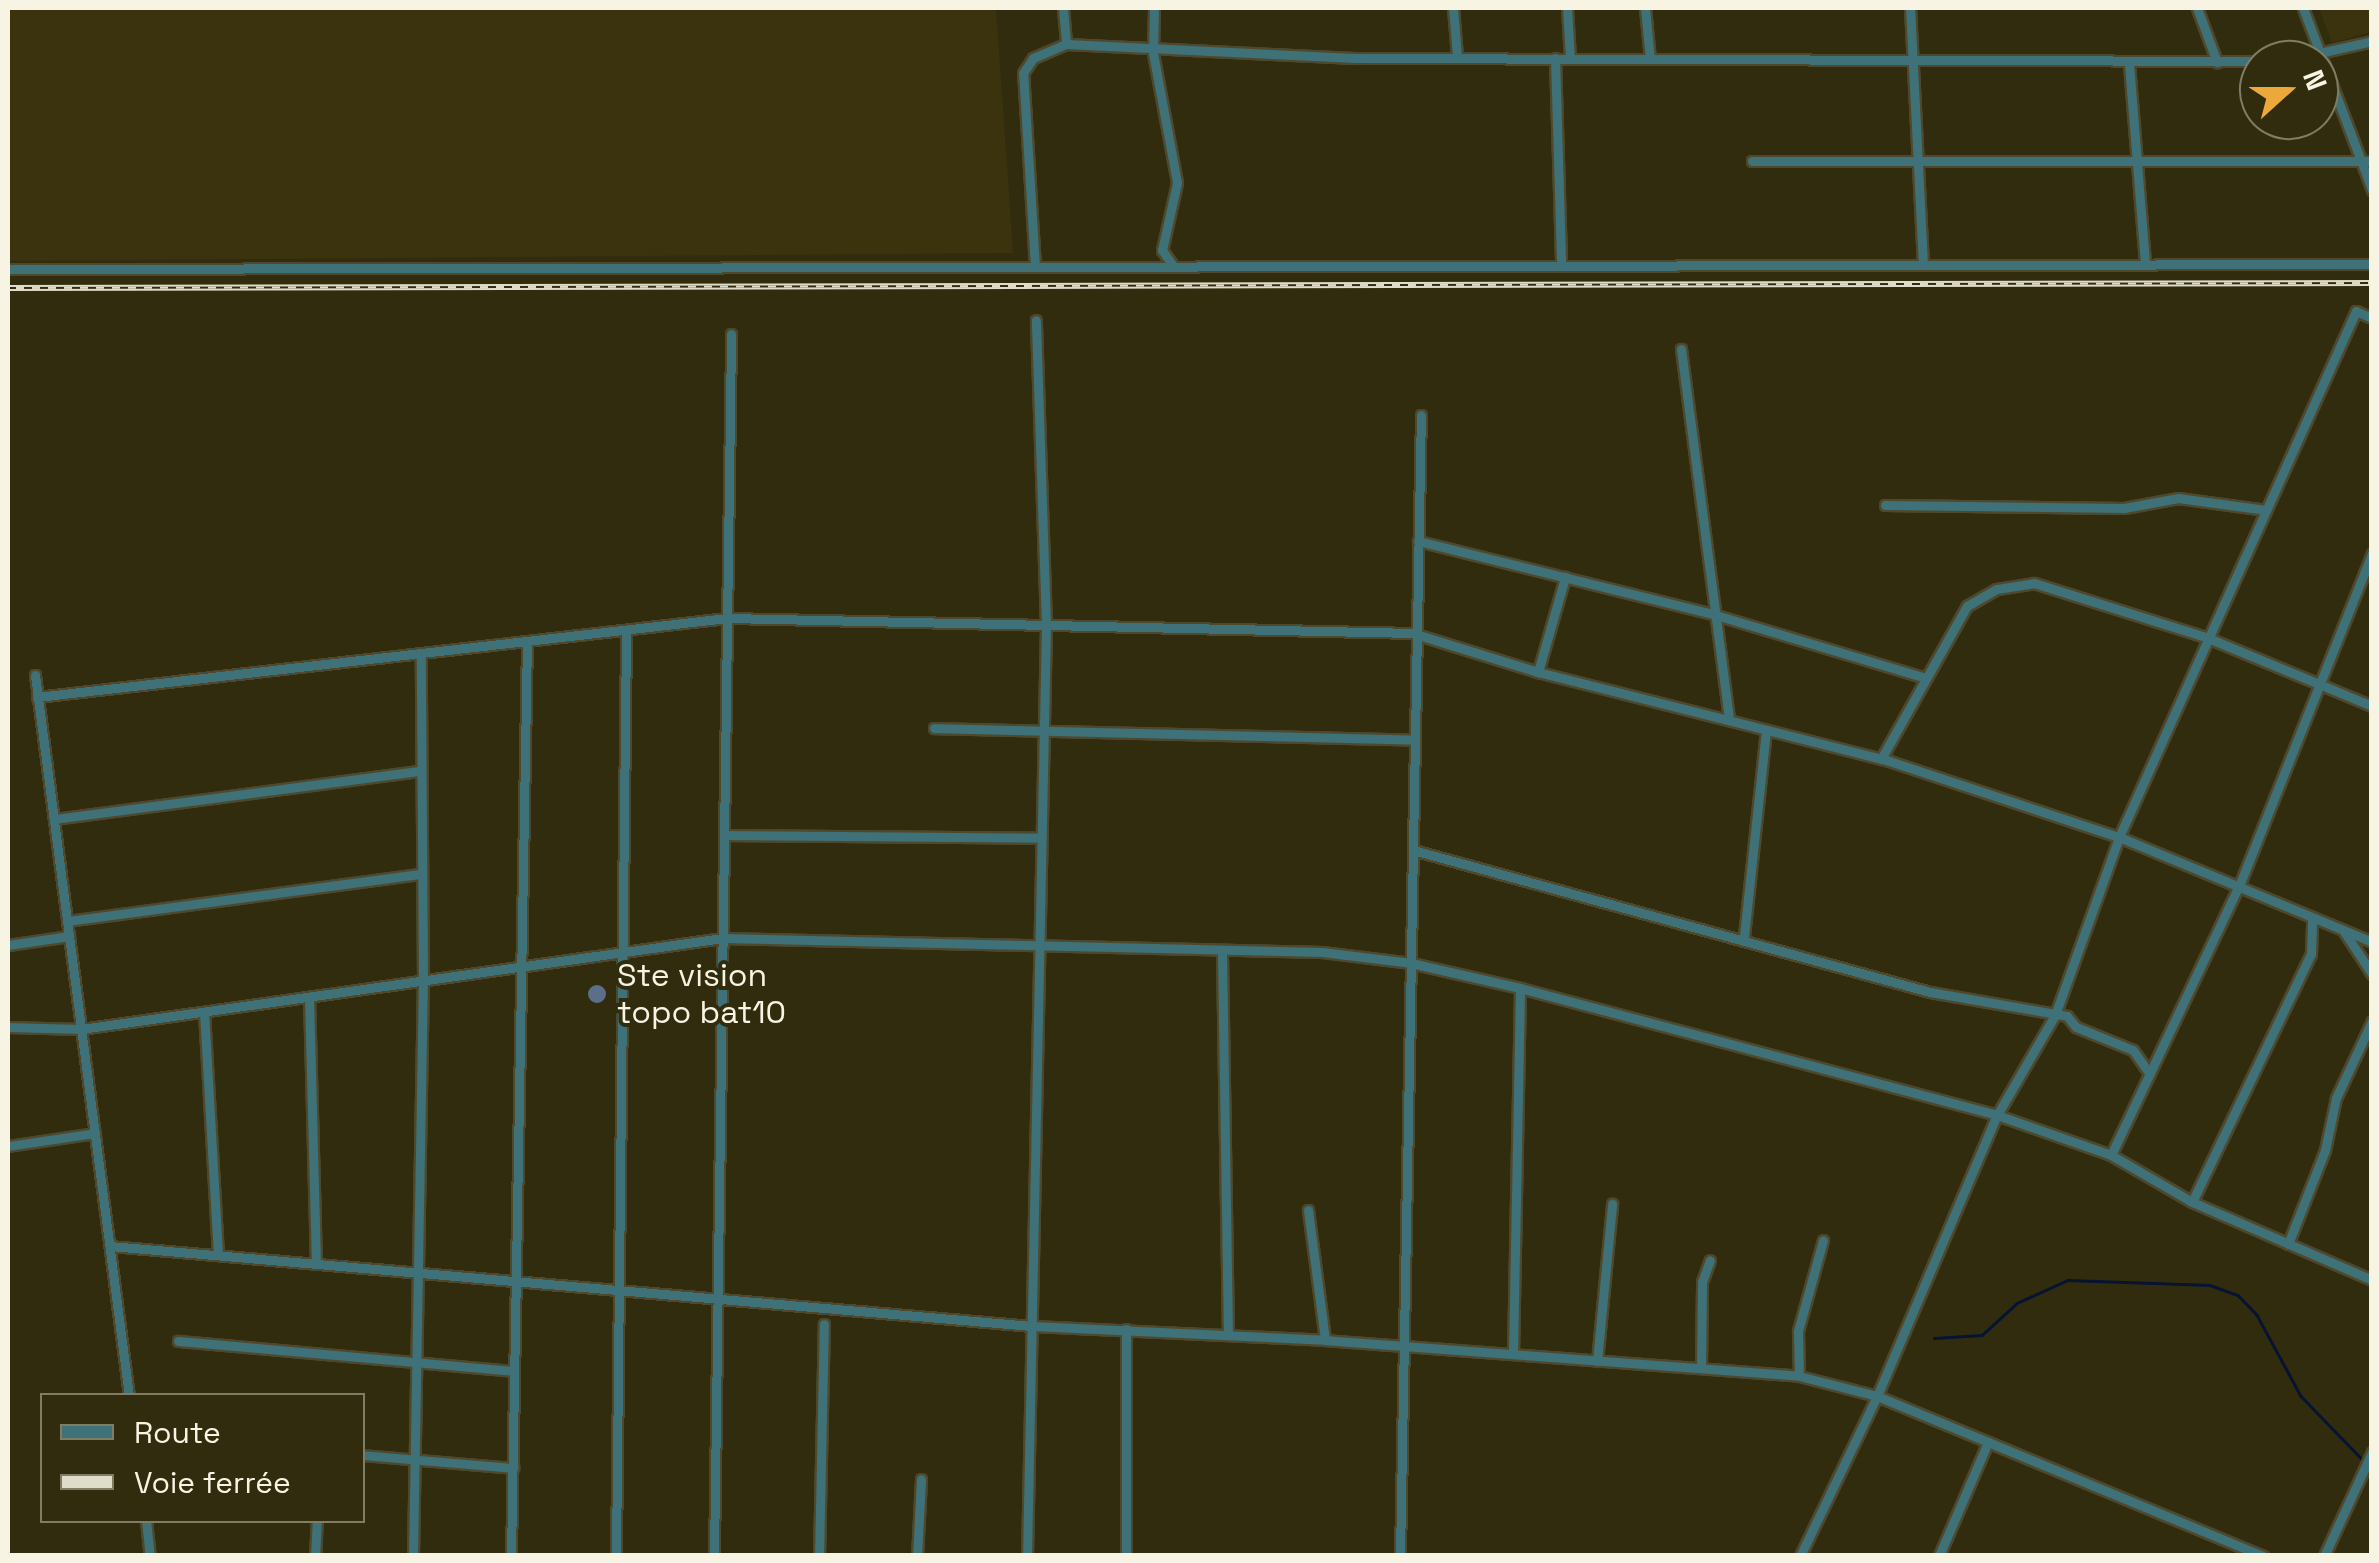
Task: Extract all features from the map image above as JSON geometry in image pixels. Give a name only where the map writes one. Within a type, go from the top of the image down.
[{"type":"street","points":[[1063,8],[1066,44]]},
{"type":"street","points":[[1154,8],[1154,53],[1176,184],[1162,250],[1174,266]]},
{"type":"street","points":[[1453,8],[1457,56]]},
{"type":"street","points":[[1566,8],[1570,58]]},
{"type":"street","points":[[1646,8],[1650,59]]},
{"type":"street","points":[[1910,8],[1923,265]]},
{"type":"street","points":[[2197,8],[2217,62]]},
{"type":"street","points":[[2303,8],[2315,40]]},
{"type":"street","points":[[2339,50],[2372,40]]},
{"type":"street","points":[[1036,267],[1023,73],[1033,58],[1066,44],[1154,53],[1911,58],[2128,64],[2239,61]]},
{"type":"street","points":[[1554,58],[1561,266]]},
{"type":"street","points":[[2128,64],[2145,264]]},
{"type":"street","points":[[2339,98],[2366,162],[2372,190]]},
{"type":"street","points":[[1752,161],[2137,166],[2366,162]]},
{"type":"street","points":[[8,269],[2372,264]]},
{"type":"street","points":[[1800,1556],[1877,1396],[1998,1116],[2055,1015],[2119,837],[2356,310],[2372,318]]},
{"type":"street","points":[[1027,1556],[1046,625],[1036,320]]},
{"type":"street","points":[[714,1556],[731,334]]},
{"type":"street","points":[[1681,349],[1730,720]]},
{"type":"street","points":[[1400,1556],[1415,740],[1412,633],[1421,415]]},
{"type":"street","points":[[1885,505],[2124,508],[2178,498],[2266,510]]},
{"type":"street","points":[[1418,541],[1716,615],[1926,678]]},
{"type":"street","points":[[2111,1156],[2239,886],[2315,686],[2372,554]]},
{"type":"street","points":[[1538,672],[1565,577]]},
{"type":"street","points":[[1881,759],[1967,606],[1997,589],[2034,583],[2208,638],[2315,686],[2372,706]]},
{"type":"street","points":[[37,698],[728,618],[1412,633],[1538,672],[1881,759],[2119,837],[2372,942]]},
{"type":"street","points":[[616,1556],[626,630]]},
{"type":"street","points":[[511,1556],[527,641]]},
{"type":"street","points":[[413,1556],[423,979],[419,874],[421,654]]},
{"type":"street","points":[[34,674],[130,1393]]},
{"type":"street","points":[[934,728],[1415,740]]},
{"type":"street","points":[[1744,936],[1766,731]]},
{"type":"street","points":[[54,820],[420,771]]},
{"type":"street","points":[[724,835],[1042,838]]},
{"type":"street","points":[[1413,850],[1744,936],[1930,992],[2055,1015],[2126,1046],[2150,1074]]},
{"type":"street","points":[[67,921],[419,874]]},
{"type":"street","points":[[2192,1202],[2311,954],[2312,916]]},
{"type":"street","points":[[2342,929],[2372,974]]},
{"type":"street","points":[[8,945],[69,936]]},
{"type":"street","points":[[8,1027],[81,1030],[723,938],[1222,954],[1322,952],[1411,963],[1520,988],[1998,1116],[2111,1156],[2192,1202],[2372,1280]]},
{"type":"street","points":[[1222,954],[1228,1334]]},
{"type":"street","points":[[1512,1354],[1520,988]]},
{"type":"street","points":[[309,997],[316,1261]]},
{"type":"street","points":[[204,1012],[218,1253]]},
{"type":"street","points":[[2288,1244],[2325,1150],[2336,1098],[2372,1022]]},
{"type":"street","points":[[8,1146],[95,1133]]},
{"type":"street","points":[[1597,1360],[1612,1204]]},
{"type":"street","points":[[1308,1210],[1325,1340]]},
{"type":"street","points":[[1799,1376],[1798,1331],[1823,1240]]},
{"type":"street","points":[[110,1246],[1032,1326],[1325,1340],[1799,1376],[1877,1396],[2264,1556]]},
{"type":"street","points":[[1701,1368],[1702,1282],[1710,1260]]},
{"type":"street","points":[[819,1556],[824,1324]]},
{"type":"street","points":[[1126,1328],[1126,1556]]},
{"type":"street","points":[[178,1342],[514,1371]]},
{"type":"street","points":[[1939,1556],[1988,1442]]},
{"type":"street","points":[[2324,1556],[2372,1452]]},
{"type":"street","points":[[365,1455],[512,1468]]},
{"type":"street","points":[[917,1556],[921,1479]]},
{"type":"street","points":[[146,1523],[150,1556]]},
{"type":"street","points":[[316,1556],[317,1523]]},
{"type":"shaded area","points":[[8,8],[996,8],[1013,253],[8,261]]},
{"type":"shaded area","points":[[2319,8],[2371,8],[2371,32],[2331,40]]},
{"type":"waterway","points":[[1934,1338],[1982,1335],[2017,1303],[2068,1280],[2210,1285],[2238,1295],[2257,1315],[2301,1396],[2363,1460]]},
{"type":"railway","points":[[8,288],[2372,283]]},
{"type":"place","name":"Ste vision topo bat10","points":[[597,994]]}]
